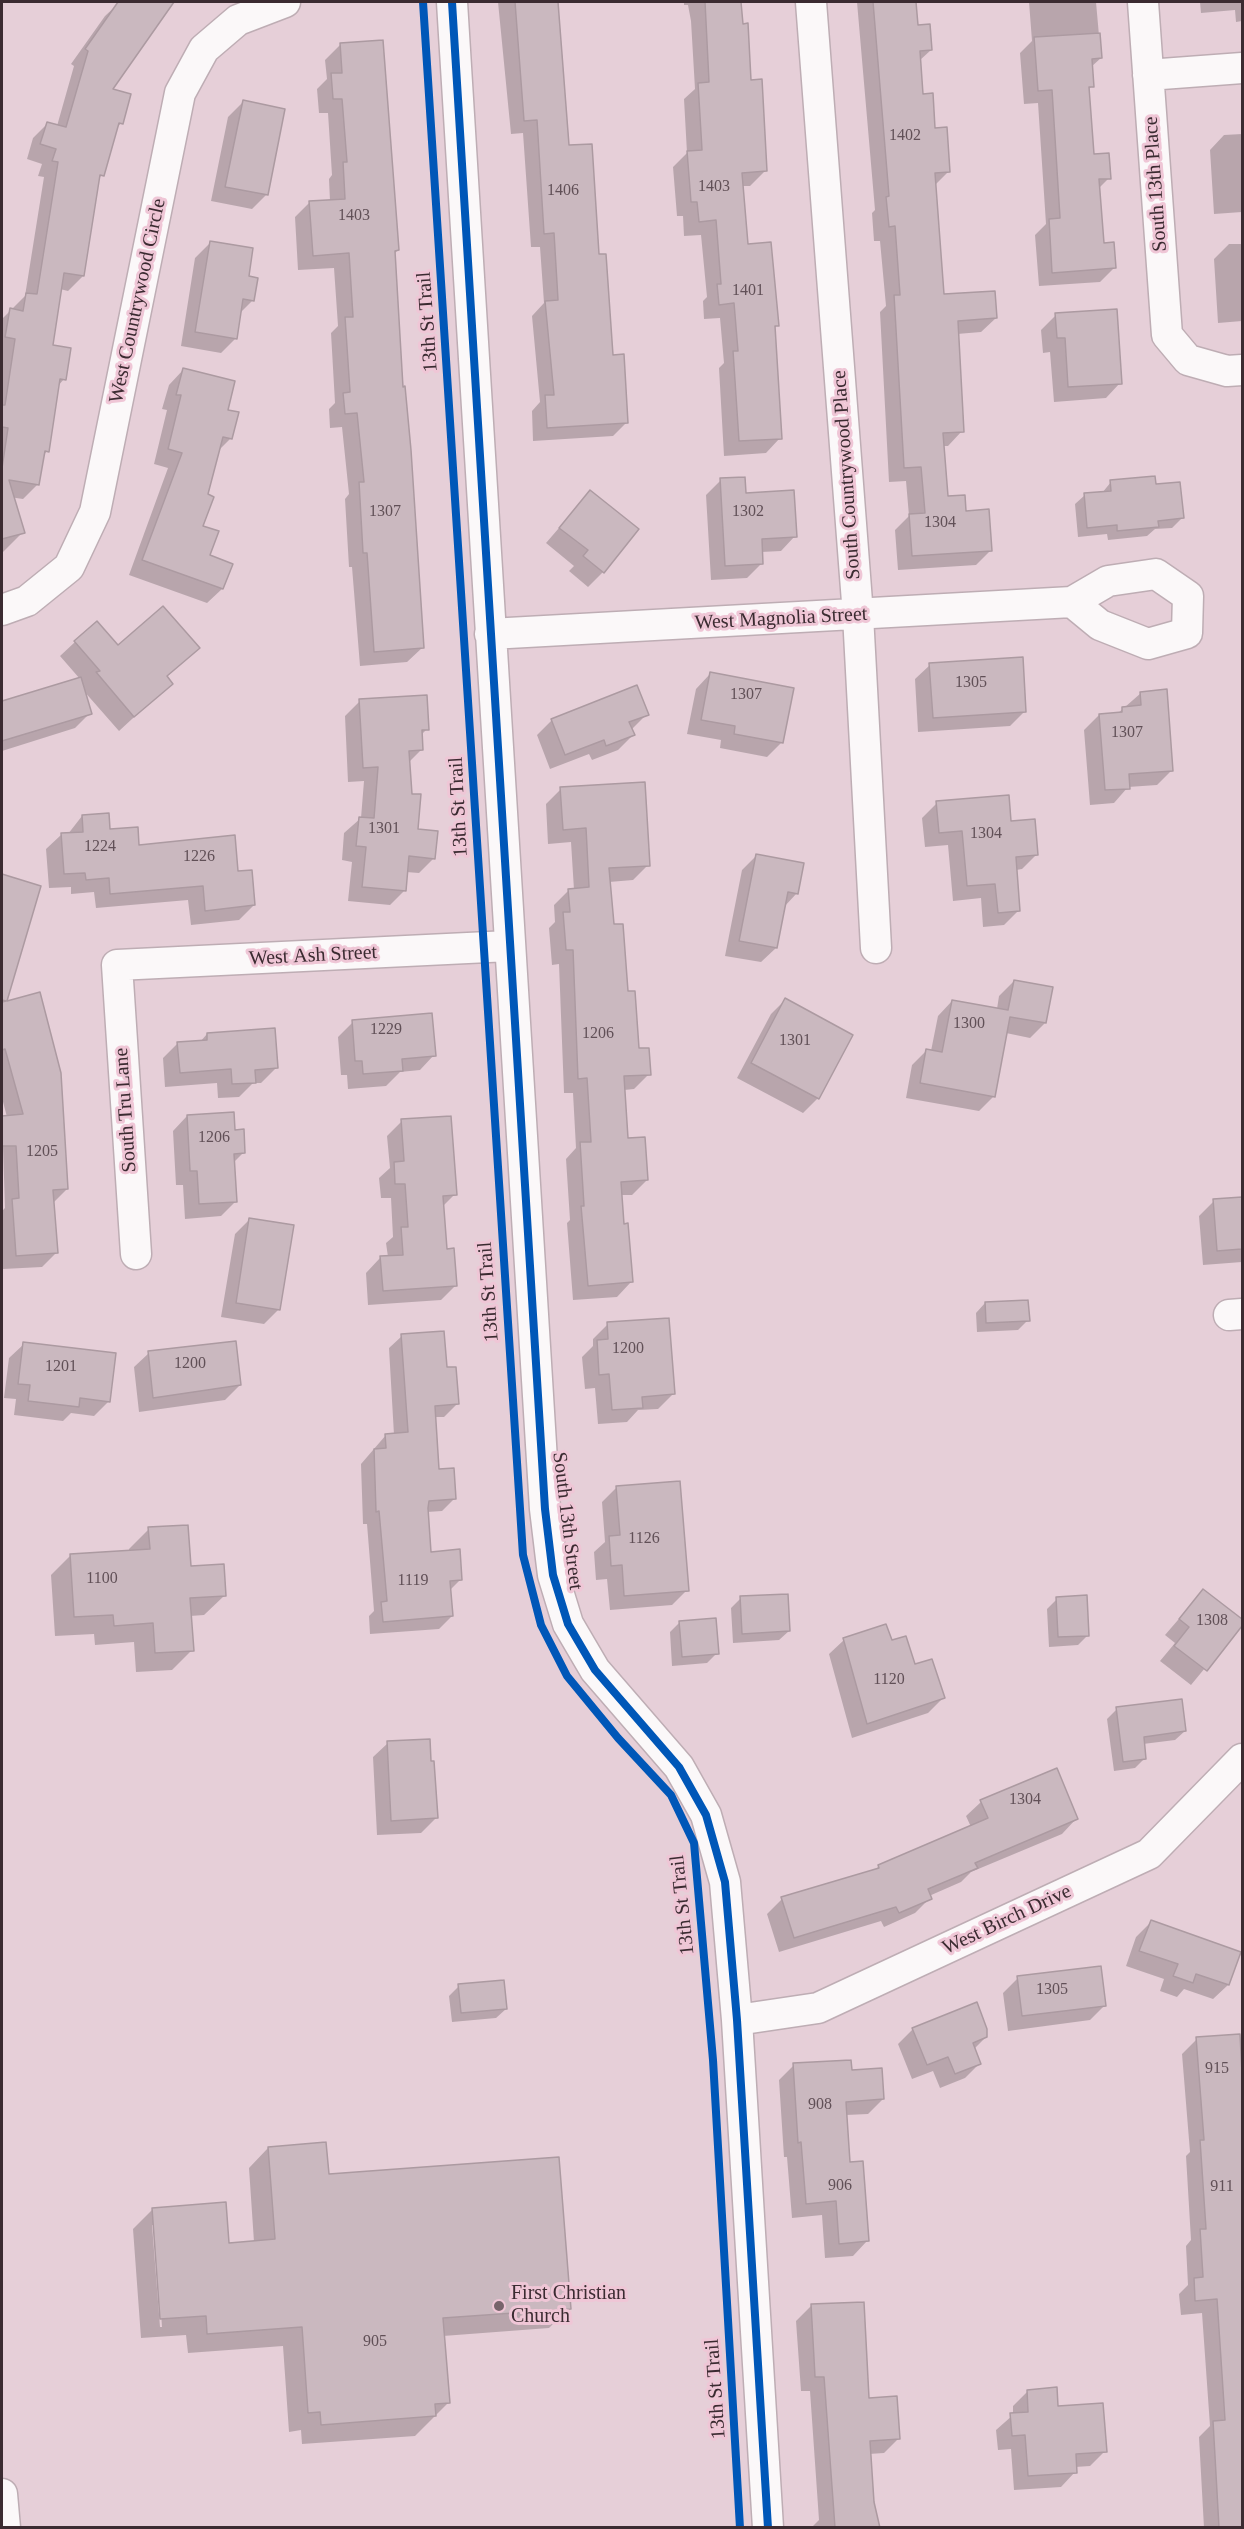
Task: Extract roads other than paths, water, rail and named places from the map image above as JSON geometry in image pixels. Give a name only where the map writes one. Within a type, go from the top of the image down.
[{"type":"street","name":"West Countrywood Circle","points":[[2,610],[27,601],[69,567],[95,512],[180,93],[204,49],[238,20],[285,2]]},
{"type":"street","name":"South 13th Street","points":[[452,2],[545,1509],[553,1575],[568,1624],[595,1670],[679,1767],[706,1815],[725,1882],[737,2020],[768,2528]]},
{"type":"street","name":"South Countrywood Place","points":[[811,2],[858,615],[876,948]]},
{"type":"street","name":"South 13th Place","points":[[1143,2],[1167,335],[1188,360],[1227,371],[1242,370]]},
{"type":"street","points":[[1148,75],[1242,69]]},
{"type":"street","name":"West Magnolia Street","points":[[490,634],[1072,602]]},
{"type":"street","name":"West Ash Street","points":[[117,965],[509,946]]},
{"type":"street","name":"South Tru Lane","points":[[117,965],[136,1254]]},
{"type":"street","name":"West Birch Drive","points":[[737,2020],[818,2008],[1149,1854],[1242,1759]]},
{"type":"street","points":[[2,2494],[5,2528]]},
{"type":"place","name":"First Christian Church","points":[[499,2306]]}]
